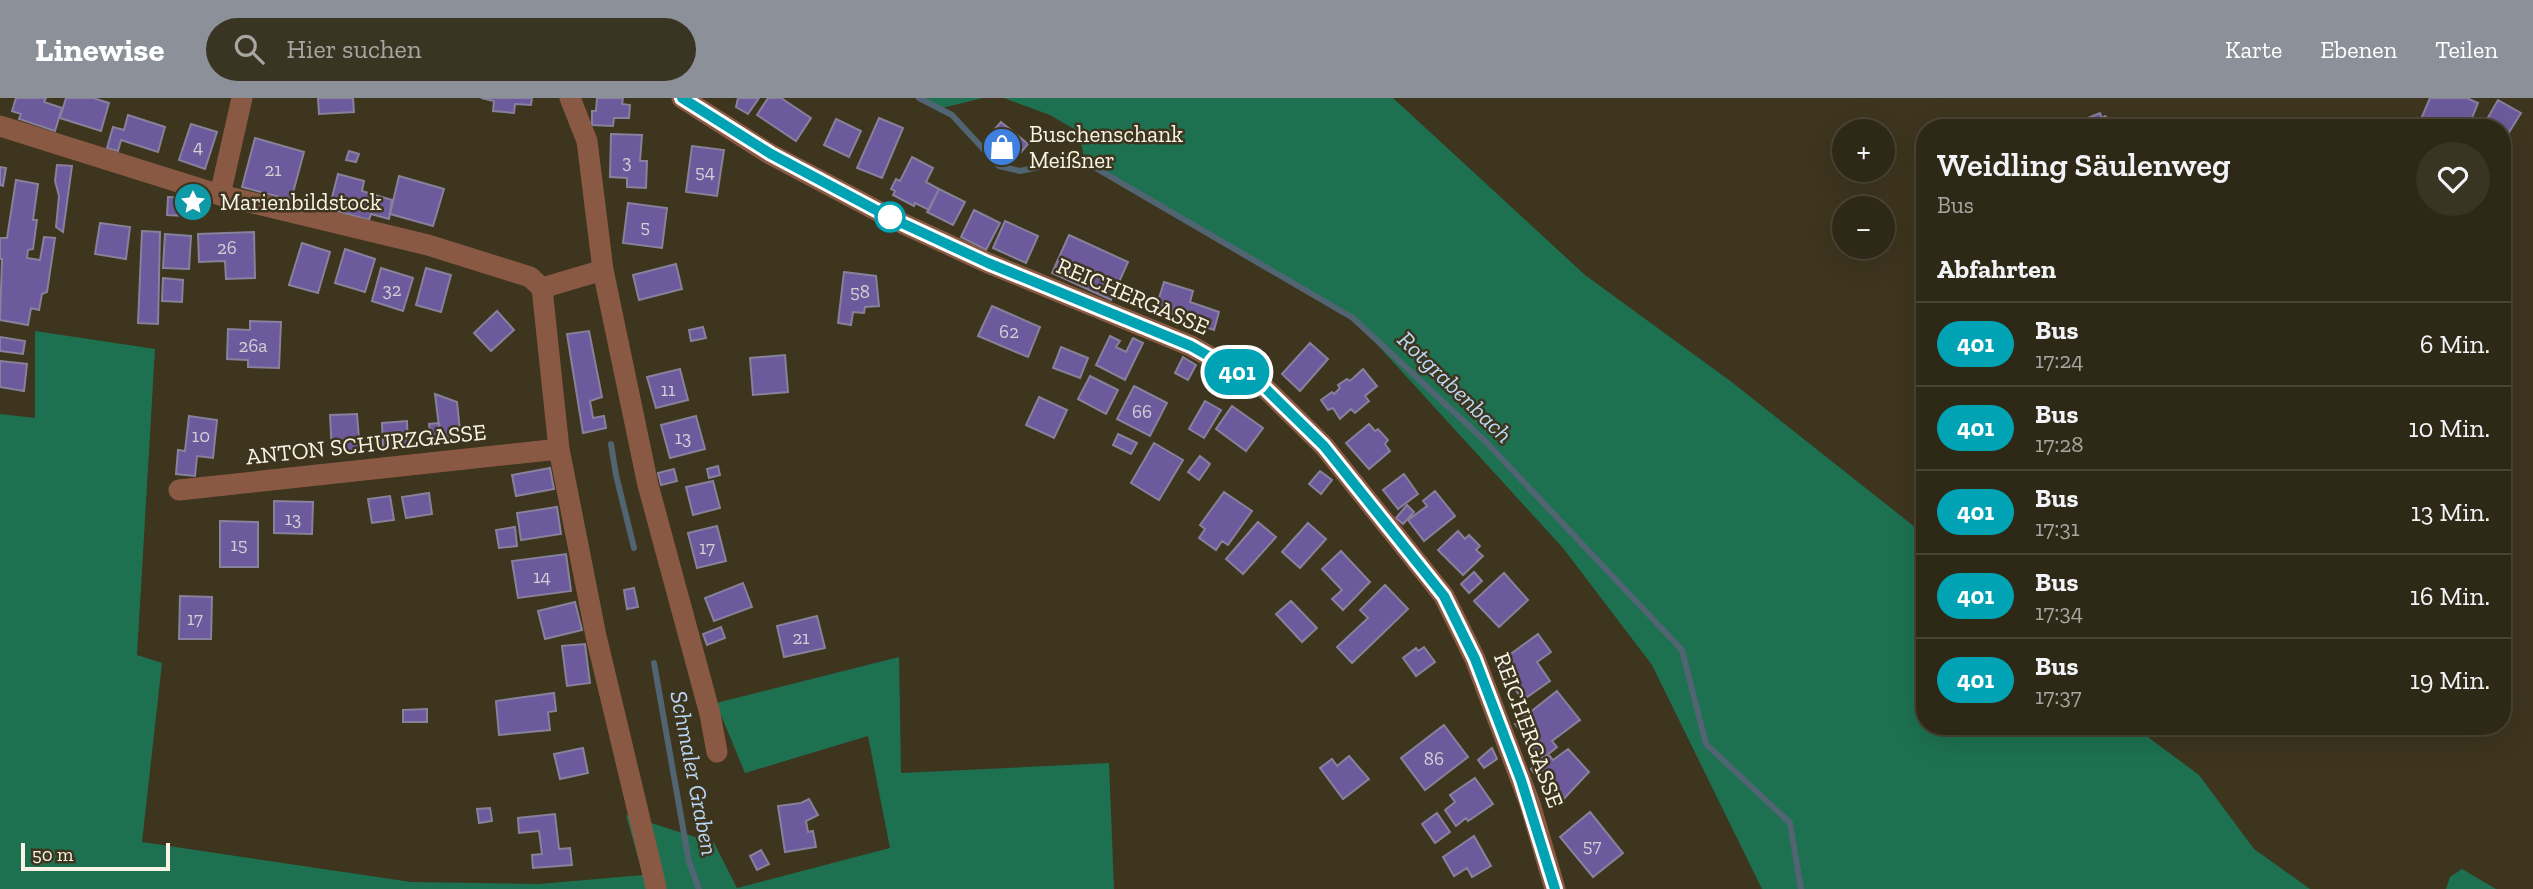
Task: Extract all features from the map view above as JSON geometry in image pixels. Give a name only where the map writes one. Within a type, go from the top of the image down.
[{"type":"street","points":[[220,195],[242,98]]},
{"type":"street","points":[[570,98],[587,141],[603,270],[648,485],[710,715],[717,752]]},
{"type":"street","name":"REICHERGASSE","points":[[682,98],[771,154],[883,214],[988,263],[1191,346],[1265,388],[1324,446],[1444,596],[1475,659],[1530,804],[1555,889]]},
{"type":"street","points":[[0,126],[220,195],[428,245],[530,277],[542,288],[559,449],[596,636],[656,887]]},
{"type":"street","points":[[542,288],[603,270]]},
{"type":"street","name":"ANTON SCHURZGASSE","points":[[179,490],[559,449]]},
{"type":"green space","points":[[923,98],[983,98],[942,108]]},
{"type":"green space","points":[[1004,98],[1393,98],[1585,275],[1733,383],[1916,528],[1916,735],[2145,735],[2199,775],[2254,849],[2310,889],[1762,889],[1652,665],[1563,548],[1351,316],[1085,162],[1079,132],[1050,115]]},
{"type":"green space","points":[[35,331],[155,349],[137,655],[162,663],[142,842],[411,882],[539,884],[643,875],[626,815],[714,843],[737,888],[890,848],[868,736],[745,773],[716,703],[899,657],[901,773],[1109,763],[1114,889],[0,889],[0,414],[35,418]]},
{"type":"green space","points":[[2462,869],[2496,889],[2446,889],[2450,877]]},
{"type":"building","points":[[16,98],[46,98],[44,102],[62,108],[55,131],[19,119],[21,114],[12,111]]},
{"type":"building","points":[[66,98],[93,98],[109,103],[101,131],[60,118]]},
{"type":"building","points":[[318,98],[353,98],[354,112],[319,114]]},
{"type":"building","points":[[481,98],[532,98],[531,105],[515,104],[514,113],[493,111],[494,101]]},
{"type":"building","points":[[597,98],[623,98],[622,104],[630,105],[629,118],[614,118],[613,126],[592,125],[592,111],[596,111]]},
{"type":"building","points":[[738,98],[759,98],[748,114],[736,107]]},
{"type":"building","points":[[768,98],[781,98],[811,118],[796,141],[757,115]]},
{"type":"building","points":[[2430,98],[2467,98],[2478,103],[2472,119],[2421,119]]},
{"type":"building","points":[[2498,100],[2521,113],[2511,129],[2511,119],[2487,119]]},
{"type":"building","points":[[2100,113],[2102,118],[2105,116],[2109,119],[2085,119]]},
{"type":"building","points":[[128,115],[165,127],[158,152],[121,140],[118,151],[107,148],[113,127],[124,130]]},
{"type":"building","points":[[879,118],[903,128],[882,178],[857,168]]},
{"type":"building","points":[[836,119],[861,131],[849,157],[824,145]]},
{"type":"building","points":[[1001,122],[1028,144],[1016,158],[989,136]]},
{"type":"building","points":[[191,124],[217,132],[205,169],[179,160]]},
{"type":"building","points":[[611,134],[642,135],[640,161],[647,161],[646,188],[627,187],[627,178],[610,177]]},
{"type":"building","points":[[255,138],[304,152],[291,200],[242,187]]},
{"type":"building","points":[[692,146],[724,150],[717,196],[686,192]]},
{"type":"building","points":[[349,151],[359,154],[356,162],[346,160]]},
{"type":"building","points":[[912,157],[933,168],[926,182],[939,189],[929,210],[893,195],[895,191],[891,189],[896,179],[900,181]]},
{"type":"building","points":[[57,165],[72,166],[63,232],[56,227],[59,196],[55,181]]},
{"type":"building","points":[[0,167],[6,168],[3,186],[0,185]]},
{"type":"building","points":[[338,174],[364,181],[362,191],[392,200],[389,219],[371,214],[369,220],[329,209]]},
{"type":"building","points":[[399,176],[444,189],[433,226],[390,214]]},
{"type":"building","points":[[16,180],[38,184],[33,220],[37,220],[33,249],[28,250],[27,258],[40,260],[44,237],[55,238],[47,292],[42,294],[39,310],[31,308],[28,325],[0,320],[0,238],[7,238]]},
{"type":"building","points":[[939,189],[965,202],[953,225],[927,212]]},
{"type":"building","points":[[168,197],[186,198],[185,216],[167,215]]},
{"type":"building","points":[[628,203],[667,208],[662,248],[623,243]]},
{"type":"building","points":[[974,210],[1000,223],[986,250],[961,237]]},
{"type":"building","points":[[1005,221],[1038,236],[1026,263],[993,248]]},
{"type":"building","points":[[100,223],[130,227],[126,259],[95,254]]},
{"type":"building","points":[[142,231],[160,232],[158,324],[138,323]]},
{"type":"building","points":[[254,232],[255,278],[226,279],[225,261],[199,262],[198,234]]},
{"type":"building","points":[[165,234],[191,236],[189,269],[163,268]]},
{"type":"building","points":[[1069,235],[1128,262],[1111,300],[1052,273]]},
{"type":"building","points":[[302,243],[330,252],[318,293],[289,285]]},
{"type":"building","points":[[345,249],[375,259],[365,292],[335,283]]},
{"type":"building","points":[[676,264],[682,289],[639,300],[633,275]]},
{"type":"building","points":[[381,268],[413,278],[403,311],[372,301]]},
{"type":"building","points":[[426,268],[451,275],[441,312],[416,305]]},
{"type":"building","points":[[844,272],[876,276],[879,306],[865,307],[864,313],[853,312],[851,325],[838,323]]},
{"type":"building","points":[[163,278],[183,280],[182,302],[162,301]]},
{"type":"building","points":[[1164,282],[1193,291],[1190,302],[1219,312],[1214,330],[1155,311]]},
{"type":"building","points":[[992,306],[1040,327],[1028,357],[978,336]]},
{"type":"building","points":[[497,311],[514,330],[491,351],[474,333]]},
{"type":"building","points":[[250,321],[281,322],[279,368],[248,367],[248,360],[227,359],[228,329],[250,330]]},
{"type":"building","points":[[703,327],[706,338],[691,341],[689,330]]},
{"type":"building","points":[[589,331],[602,397],[590,401],[593,418],[604,416],[606,428],[583,433],[567,334]]},
{"type":"building","points":[[1110,336],[1120,341],[1116,347],[1126,352],[1133,338],[1143,343],[1125,380],[1096,365]]},
{"type":"building","points":[[0,337],[25,341],[23,354],[0,351]]},
{"type":"building","points":[[1310,343],[1328,359],[1300,391],[1282,374]]},
{"type":"building","points":[[1061,347],[1088,358],[1080,378],[1053,368]]},
{"type":"building","points":[[785,355],[788,392],[753,395],[750,358]]},
{"type":"building","points":[[1183,357],[1196,365],[1188,380],[1175,373]]},
{"type":"building","points":[[0,361],[27,364],[24,391],[0,387]]},
{"type":"building","points":[[680,369],[688,400],[656,408],[647,377]]},
{"type":"building","points":[[1363,369],[1377,386],[1365,396],[1369,401],[1355,413],[1351,409],[1340,419],[1333,408],[1328,410],[1321,400],[1332,392],[1334,394],[1340,388],[1338,385],[1347,379],[1350,381]]},
{"type":"building","points":[[1090,376],[1118,390],[1106,414],[1078,399]]},
{"type":"building","points":[[1134,386],[1167,403],[1150,436],[1117,419]]},
{"type":"building","points":[[435,394],[457,402],[461,440],[441,443]]},
{"type":"building","points":[[1039,397],[1067,410],[1054,438],[1026,425]]},
{"type":"building","points":[[1205,401],[1221,410],[1204,438],[1189,429]]},
{"type":"building","points":[[1232,406],[1263,428],[1246,451],[1216,429]]},
{"type":"building","points":[[357,414],[360,451],[332,452],[330,415]]},
{"type":"building","points":[[189,416],[217,420],[213,458],[197,456],[195,476],[176,474],[178,450],[185,451]]},
{"type":"building","points":[[696,416],[705,449],[670,458],[661,425]]},
{"type":"building","points":[[407,421],[408,446],[383,447],[382,423]]},
{"type":"building","points":[[439,423],[441,439],[431,440],[429,424]]},
{"type":"building","points":[[1369,424],[1388,440],[1385,444],[1390,451],[1369,469],[1346,443]]},
{"type":"building","points":[[1118,434],[1137,443],[1131,454],[1113,445]]},
{"type":"building","points":[[1154,443],[1183,460],[1159,500],[1131,483]]},
{"type":"building","points":[[1200,456],[1210,464],[1199,480],[1188,472]]},
{"type":"building","points":[[718,466],[720,475],[709,478],[707,469]]},
{"type":"building","points":[[550,468],[554,489],[516,496],[512,475]]},
{"type":"building","points":[[674,469],[677,481],[661,485],[658,473]]},
{"type":"building","points":[[1320,471],[1332,480],[1321,494],[1309,484]]},
{"type":"building","points":[[1404,474],[1418,494],[1398,509],[1383,490]]},
{"type":"building","points":[[713,481],[720,508],[693,515],[686,487]]},
{"type":"building","points":[[1435,491],[1455,516],[1424,541],[1408,520],[1427,506],[1423,501]]},
{"type":"building","points":[[1224,492],[1252,511],[1228,545],[1222,541],[1216,550],[1199,538],[1205,529],[1200,525]]},
{"type":"building","points":[[429,493],[432,514],[406,518],[402,497]]},
{"type":"building","points":[[390,496],[394,520],[372,523],[368,499]]},
{"type":"building","points":[[274,501],[313,502],[312,534],[274,533]]},
{"type":"building","points":[[1407,505],[1414,512],[1403,524],[1396,518]]},
{"type":"building","points":[[557,507],[561,534],[521,540],[517,513]]},
{"type":"building","points":[[220,521],[258,522],[258,567],[220,567]]},
{"type":"building","points":[[1258,522],[1276,537],[1243,574],[1226,559]]},
{"type":"building","points":[[1308,523],[1326,539],[1300,568],[1282,552]]},
{"type":"building","points":[[717,526],[726,561],[697,568],[688,533]]},
{"type":"building","points":[[515,527],[517,546],[499,548],[496,530]]},
{"type":"building","points":[[1458,531],[1465,539],[1469,535],[1480,546],[1476,550],[1483,556],[1463,575],[1438,550]]},
{"type":"building","points":[[1341,551],[1370,582],[1343,610],[1332,599],[1342,590],[1322,569]]},
{"type":"building","points":[[566,554],[571,591],[518,598],[512,561]]},
{"type":"building","points":[[1474,572],[1482,581],[1469,593],[1461,584]]},
{"type":"building","points":[[1504,573],[1528,600],[1499,627],[1474,601]]},
{"type":"building","points":[[743,583],[752,607],[714,621],[705,598]]},
{"type":"building","points":[[1385,585],[1408,609],[1352,663],[1337,647],[1368,618],[1360,610]]},
{"type":"building","points":[[634,588],[638,607],[627,609],[624,590]]},
{"type":"building","points":[[180,596],[212,597],[211,639],[179,639]]},
{"type":"building","points":[[1291,601],[1317,628],[1302,642],[1276,614]]},
{"type":"building","points":[[575,602],[582,630],[545,639],[538,611]]},
{"type":"building","points":[[817,616],[825,648],[784,657],[777,626]]},
{"type":"building","points":[[721,627],[725,638],[707,645],[703,634]]},
{"type":"building","points":[[1538,634],[1551,652],[1537,662],[1550,681],[1523,700],[1497,664]]},
{"type":"building","points":[[585,644],[590,683],[567,686],[562,646]]},
{"type":"building","points":[[1424,647],[1435,662],[1416,676],[1403,658],[1416,648],[1418,651]]},
{"type":"building","points":[[1557,691],[1580,720],[1552,741],[1557,747],[1542,759],[1515,724]]},
{"type":"building","points":[[554,693],[556,711],[548,712],[550,730],[499,735],[496,701]]},
{"type":"building","points":[[427,709],[427,722],[403,722],[403,710]]},
{"type":"building","points":[[1444,725],[1468,757],[1425,790],[1401,758]]},
{"type":"building","points":[[583,748],[588,773],[560,779],[554,754]]},
{"type":"building","points":[[1492,748],[1497,759],[1484,768],[1478,760]]},
{"type":"building","points":[[1568,749],[1589,772],[1559,804],[1531,769],[1549,755],[1553,760]]},
{"type":"building","points":[[1349,756],[1369,779],[1343,799],[1320,768],[1332,759],[1337,766]]},
{"type":"building","points":[[1475,778],[1493,804],[1456,826],[1445,810],[1455,802],[1450,795]]},
{"type":"building","points":[[809,799],[818,815],[806,821],[808,832],[813,831],[816,847],[785,852],[778,806],[801,803]]},
{"type":"building","points":[[490,808],[492,821],[479,823],[477,809]]},
{"type":"building","points":[[1590,812],[1623,853],[1593,877],[1560,837]]},
{"type":"building","points":[[1437,813],[1450,832],[1435,843],[1422,824]]},
{"type":"building","points":[[555,814],[559,849],[570,848],[572,865],[533,868],[532,855],[542,854],[539,831],[519,833],[518,818]]},
{"type":"building","points":[[1474,836],[1491,866],[1472,877],[1467,868],[1454,876],[1443,857]]},
{"type":"building","points":[[761,850],[769,864],[757,870],[750,856]]},
{"type":"waterway","name":"Rotgrabenbach","points":[[919,98],[952,115],[999,166],[1020,171],[1082,160],[1353,318],[1485,441],[1682,650],[1706,744],[1790,823],[1801,889]]},
{"type":"waterway","name":"Schmaler Graben","points":[[611,444],[634,548]]},
{"type":"waterway","name":"Schmaler Graben","points":[[654,663],[689,862],[699,889]]},
{"type":"bus line","name":"401","points":[[682,98],[771,154],[891,218],[988,263],[1191,346],[1265,388],[1324,446],[1444,596],[1475,659],[1521,780],[1555,889]]},
{"type":"place","name":"Buschenschank Meißner","points":[[1002,147]]},
{"type":"place","name":"Marienbildstock","points":[[193,202]]}]
